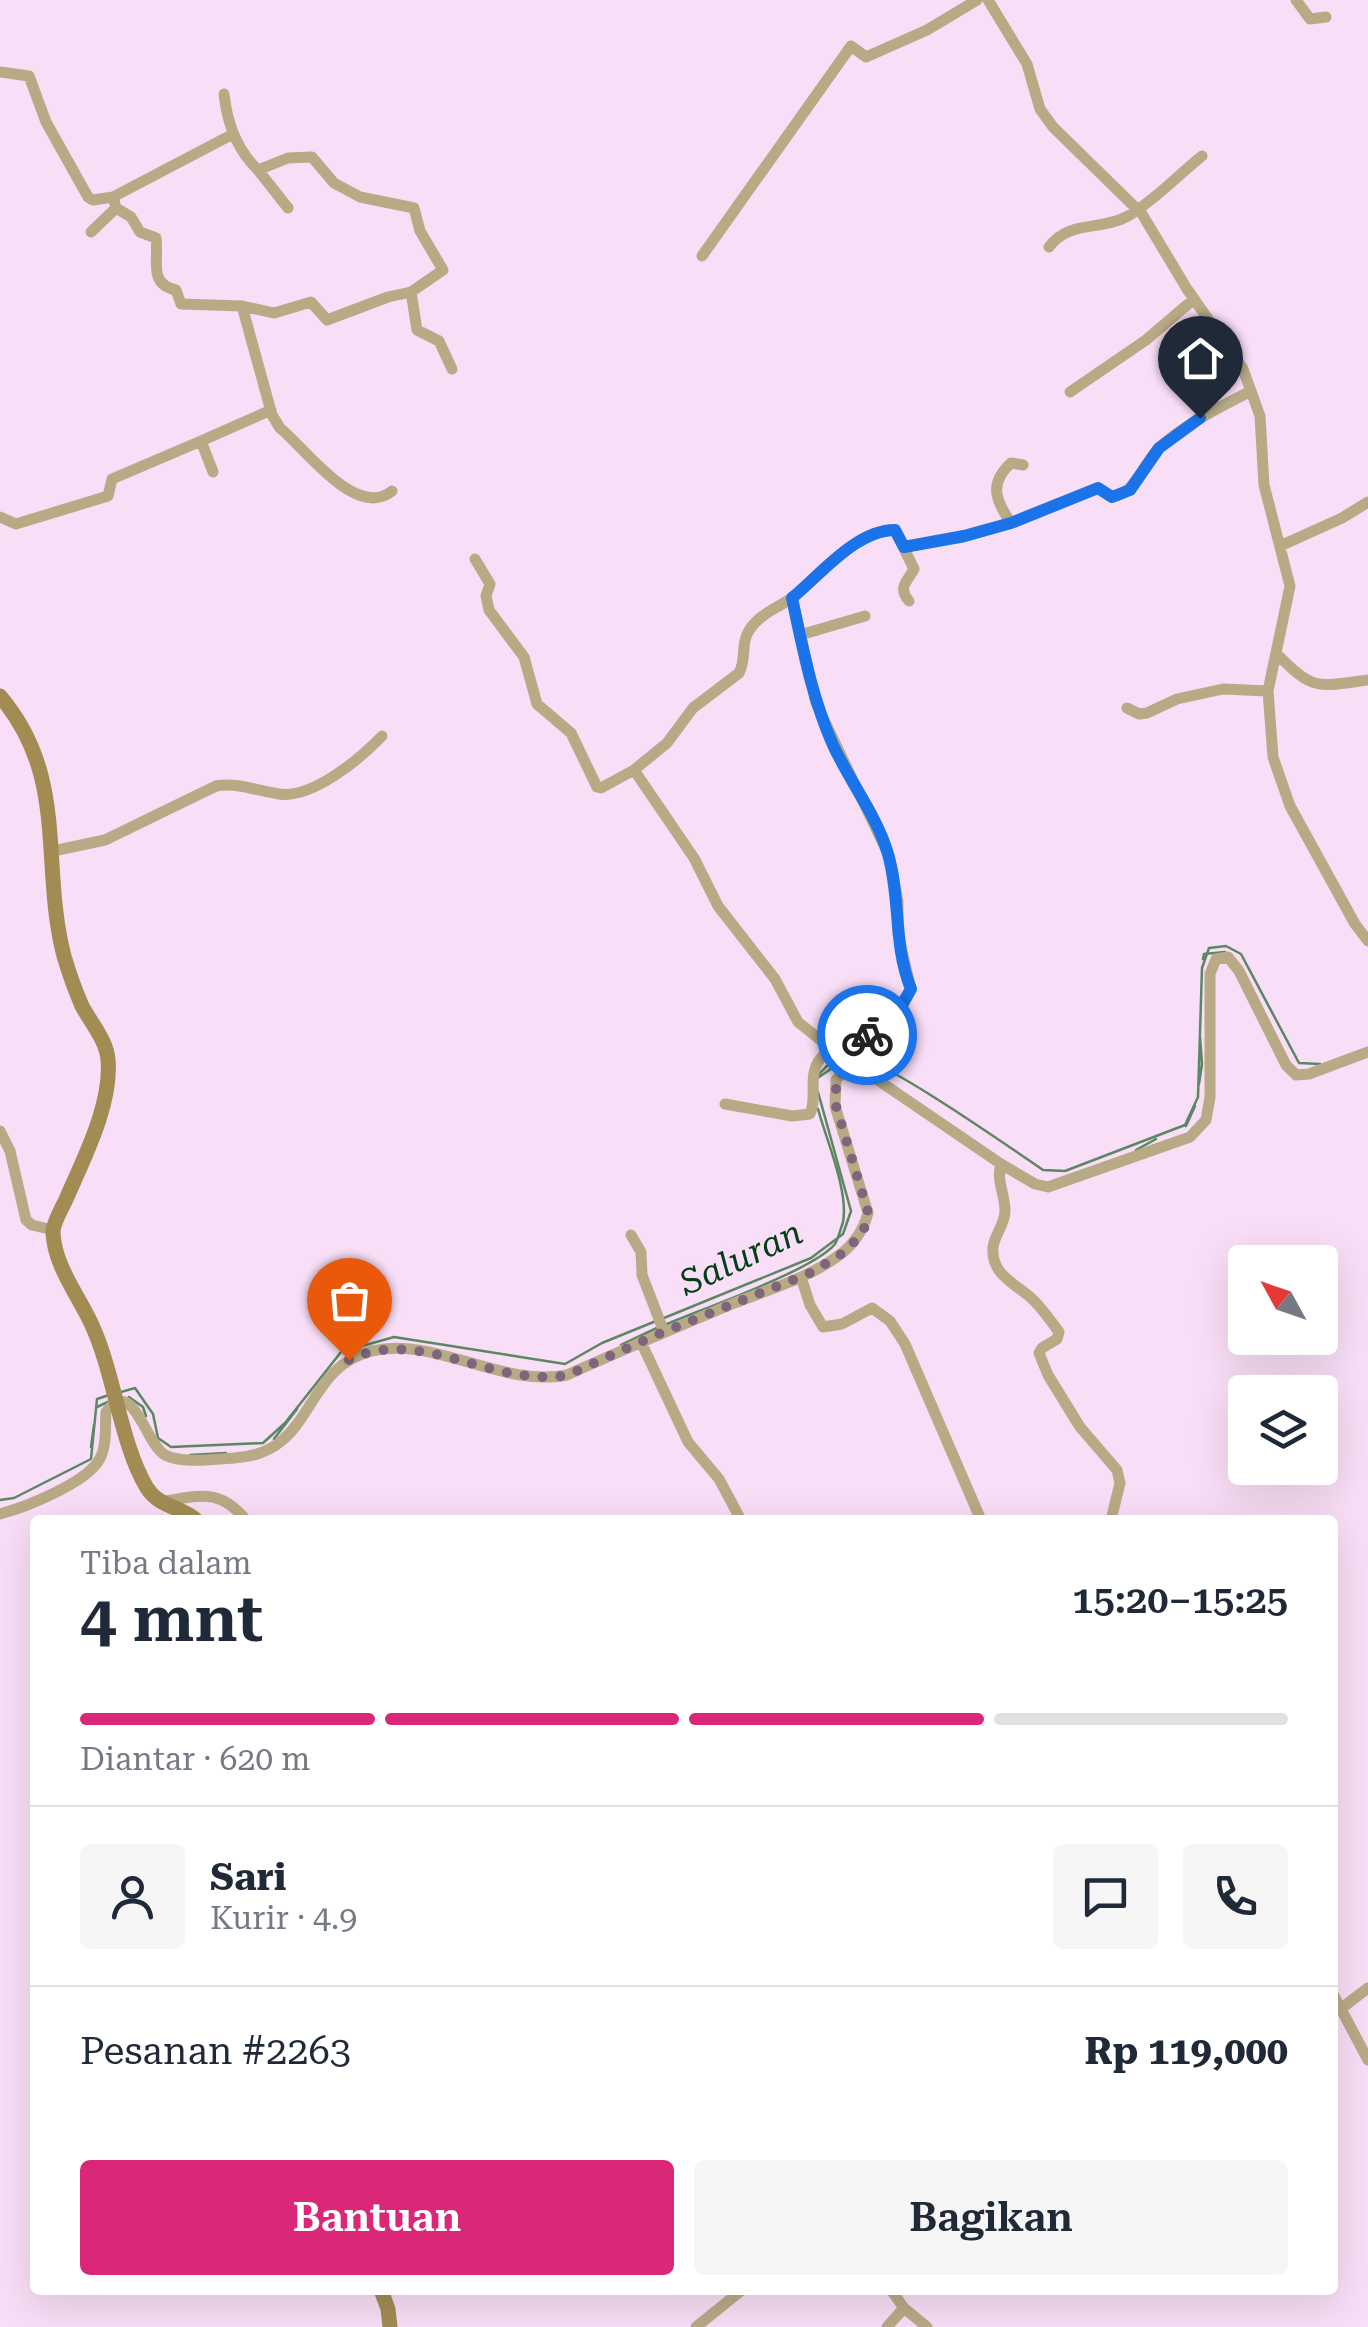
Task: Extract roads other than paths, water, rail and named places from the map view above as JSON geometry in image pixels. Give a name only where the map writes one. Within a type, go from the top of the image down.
[{"type":"street","points":[[702,256],[850,46],[866,57],[927,30],[977,0]]},
{"type":"street","points":[[988,0],[1027,64],[1040,109],[1053,127],[1136,208],[1234,355],[1251,391],[1260,416],[1264,485],[1290,586],[1268,691],[1273,756],[1290,806],[1354,924],[1368,941]]},
{"type":"street","points":[[1296,0],[1310,19],[1326,17]]},
{"type":"street","points":[[0,72],[29,76],[46,122],[88,197],[114,203],[140,232],[156,238],[157,279],[163,287],[176,290],[181,304],[242,306],[274,313],[311,302],[327,320],[388,296],[411,292],[442,270],[420,230],[414,208],[360,198],[334,182],[312,157],[288,158],[258,170]]},
{"type":"street","points":[[224,94],[232,134],[241,152],[288,208]]},
{"type":"street","points":[[91,232],[114,203],[232,134]]},
{"type":"street","points":[[1049,246],[1067,230],[1130,215],[1202,156]]},
{"type":"street","points":[[411,292],[417,330],[439,340],[452,370]]},
{"type":"street","points":[[1070,392],[1146,340],[1194,299]]},
{"type":"street","points":[[242,306],[271,410],[280,428],[344,488],[381,498],[392,491]]},
{"type":"street","points":[[904,547],[1011,523],[1098,488],[1112,497],[1125,494],[1159,448],[1200,418],[1251,391]]},
{"type":"street","points":[[0,517],[16,524],[108,496],[112,479],[271,410]]},
{"type":"street","points":[[201,441],[213,472]]},
{"type":"street","points":[[1011,523],[997,502],[996,491],[1008,464],[1023,465]]},
{"type":"street","points":[[1280,546],[1368,502]]},
{"type":"street","points":[[474,559],[490,584],[486,596],[488,610],[524,657],[537,704],[570,734],[597,787],[602,788],[634,770],[667,743],[693,708],[731,682],[743,666],[744,640],[752,625],[792,598],[854,545],[893,528],[914,569],[903,585],[903,594],[909,601]]},
{"type":"street","points":[[725,1104],[792,1116],[810,1114],[814,1107],[815,1068],[824,1055],[890,1025],[911,989],[898,934],[898,901],[889,856],[816,703],[792,598]]},
{"type":"street","points":[[800,635],[865,616]]},
{"type":"street","points":[[1276,653],[1296,674],[1314,685],[1368,680]]},
{"type":"street","points":[[1126,708],[1140,714],[1223,689],[1268,691]]},
{"type":"street","points":[[0,696],[12,710],[37,762],[48,797],[63,952],[82,1005],[108,1057],[94,1136],[53,1230],[65,1273],[91,1322],[112,1376],[138,1470],[158,1502],[189,1515]]},
{"type":"street","points":[[52,850],[105,840],[216,786],[228,784],[283,795],[303,792],[365,754],[382,736]]},
{"type":"street","points":[[634,770],[694,858],[718,906],[775,979],[798,1022],[836,1049],[846,1066],[863,1070],[1035,1184],[1048,1187],[1190,1137],[1206,1120],[1210,1098],[1210,974],[1219,958],[1228,957],[1240,971],[1286,1064],[1296,1075],[1368,1052]]},
{"type":"street","points":[[0,1514],[90,1472],[102,1457],[106,1412],[118,1401],[134,1407],[154,1444],[167,1456],[248,1457],[268,1452],[295,1431],[329,1377],[349,1360],[374,1350],[413,1351],[506,1373],[554,1378],[641,1342],[662,1325],[801,1277],[840,1255],[864,1229],[868,1212],[836,1106],[836,1080],[846,1066]]},
{"type":"street","points":[[0,1131],[10,1151],[26,1220],[53,1230]]},
{"type":"street","points":[[1000,1164],[998,1176],[1005,1211],[993,1248],[999,1271],[1060,1332],[1057,1340],[1040,1353],[1074,1419],[1117,1470],[1120,1483],[1112,1515]]},
{"type":"street","points":[[631,1235],[641,1252],[642,1275],[662,1325]]},
{"type":"street","points":[[801,1277],[810,1305],[823,1327],[842,1324],[874,1308],[890,1320],[924,1381],[979,1515]]},
{"type":"street","points":[[641,1342],[688,1442],[719,1479],[738,1515]]},
{"type":"street","points":[[158,1502],[217,1496],[233,1504],[242,1515]]},
{"type":"street","points":[[1343,2007],[1368,1988]]},
{"type":"street","points":[[1338,2000],[1368,2060]]},
{"type":"street","points":[[383,2295],[390,2327]]},
{"type":"street","points":[[696,2327],[736,2295]]},
{"type":"street","points":[[895,2295],[926,2327]]},
{"type":"street","points":[[887,2327],[904,2308]]},
{"type":"waterway","name":"Saluran","points":[[846,1054],[861,1057],[912,1083],[1043,1170],[1065,1171],[1185,1125],[1198,1097],[1202,968],[1209,948],[1226,946],[1241,954],[1299,1063],[1320,1064]]},
{"type":"waterway","points":[[1203,959],[1204,954],[1225,952]]},
{"type":"waterway","name":"Saluran","points":[[1199,1084],[1200,1037]]},
{"type":"waterway","name":"Saluran","points":[[819,1074],[834,1059]]},
{"type":"waterway","points":[[819,1077],[841,1062]]},
{"type":"waterway","name":"Saluran","points":[[664,1318],[811,1258],[843,1234],[851,1211],[818,1092]]},
{"type":"waterway","name":"Saluran","points":[[1186,1126],[1195,1106]]},
{"type":"waterway","name":"Saluran","points":[[667,1324],[782,1277],[835,1244],[843,1222],[843,1196],[818,1109]]},
{"type":"waterway","points":[[1136,1150],[1156,1139]]},
{"type":"waterway","name":"Saluran","points":[[121,1392],[135,1388],[153,1414],[158,1438],[171,1447],[263,1443],[285,1423],[341,1352],[394,1337],[565,1364],[602,1343],[656,1321]]},
{"type":"waterway","points":[[621,1345],[659,1327]]},
{"type":"waterway","name":"Saluran","points":[[0,1500],[14,1498],[91,1459],[97,1399],[109,1395]]},
{"type":"waterway","points":[[129,1397],[143,1407],[146,1416]]},
{"type":"waterway","points":[[97,1407],[112,1400]]},
{"type":"waterway","name":"Saluran","points":[[274,1439],[297,1409]]},
{"type":"waterway","name":"Saluran","points":[[91,1447],[94,1425]]},
{"type":"waterway","points":[[190,1455],[226,1453]]}]
